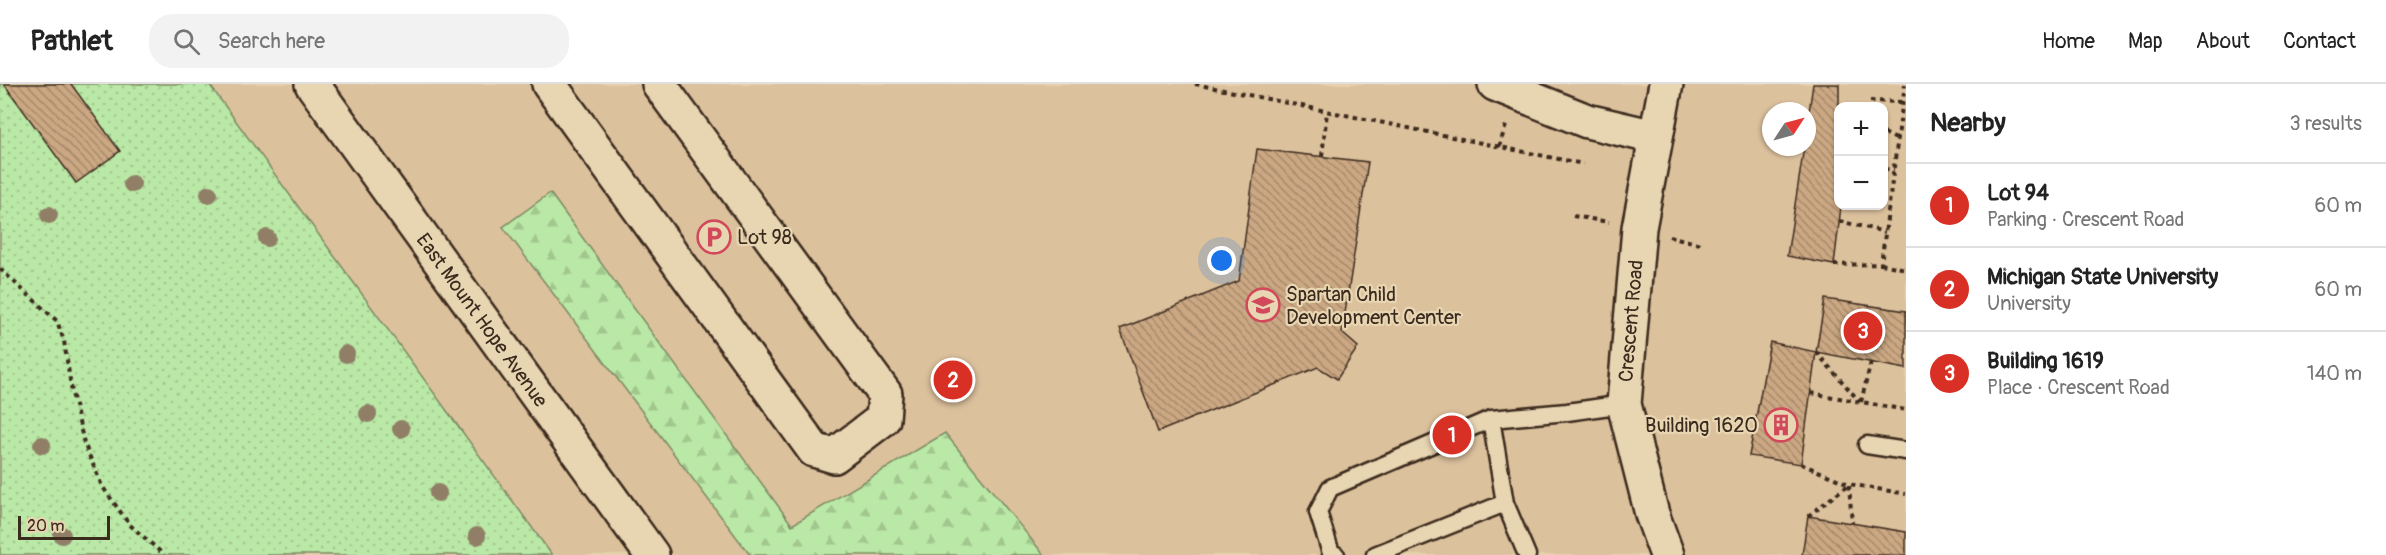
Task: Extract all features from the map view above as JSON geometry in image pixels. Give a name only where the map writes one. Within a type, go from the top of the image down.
[{"type":"street","name":"East Mount Hope Avenue","points":[[312,84],[652,555]]},
{"type":"street","points":[[549,84],[814,450],[834,456],[883,419],[885,394],[659,84]]},
{"type":"street","points":[[1495,84],[1587,121],[1655,137]]},
{"type":"street","name":"Crescent Road","points":[[1666,84],[1639,228],[1624,404],[1652,514],[1667,555]]},
{"type":"lane","points":[[1336,555],[1331,552],[1318,512],[1330,488],[1491,419],[1624,404]]},
{"type":"lane","points":[[1491,419],[1505,503],[1527,555]]},
{"type":"lane","points":[[1867,445],[1906,451]]},
{"type":"lane","points":[[1375,555],[1505,503]]},
{"type":"path","points":[[1195,84],[1583,164]]},
{"type":"path","points":[[1881,264],[1905,84]]},
{"type":"path","points":[[1870,101],[1903,102]]},
{"type":"path","points":[[1322,156],[1327,112]]},
{"type":"path","points":[[1888,135],[1898,140]]},
{"type":"path","points":[[1888,169],[1894,170]]},
{"type":"path","points":[[1839,221],[1885,232]]},
{"type":"path","points":[[1834,265],[1881,264],[1906,269]]},
{"type":"path","points":[[0,269],[57,321],[64,341],[72,393],[84,443],[102,486],[129,524],[164,555]]},
{"type":"path","points":[[1816,352],[1861,403]]},
{"type":"path","points":[[1861,403],[1871,362]]},
{"type":"path","points":[[1811,393],[1906,410]]},
{"type":"path","points":[[1802,464],[1849,484],[1906,494]]},
{"type":"path","points":[[1808,516],[1849,484]]},
{"type":"path","points":[[1849,484],[1852,523]]},
{"type":"shaded area","points":[[0,84],[1906,84],[1906,555],[0,555]]},
{"type":"green space","points":[[0,84],[209,84],[552,555],[0,555]]},
{"type":"green space","points":[[550,193],[792,525],[945,433],[1044,555],[750,555],[503,227]]},
{"type":"building","points":[[4,84],[71,84],[120,151],[76,183]]},
{"type":"building","points":[[1813,84],[1839,84],[1839,102],[1834,102],[1834,210],[1841,210],[1834,265],[1787,256],[1803,156],[1816,156],[1816,102],[1810,102]]},
{"type":"building","name":"Spartan Child Development Center","points":[[1257,149],[1368,162],[1342,333],[1358,347],[1337,379],[1318,367],[1158,432],[1120,329],[1239,281]]},
{"type":"building","points":[[1825,299],[1906,311],[1906,369],[1816,352]]},
{"type":"building","name":"Building 1620","points":[[1770,342],[1816,352],[1801,464],[1749,456]]},
{"type":"building","points":[[1808,516],[1906,532],[1906,555],[1802,555]]},
{"type":"place","name":"Lot 98","points":[[714,237]]},
{"type":"place","name":"Spartan Child Development Center","points":[[1263,305]]},
{"type":"place","name":"Building 1619","points":[[1863,331]]},
{"type":"place","name":"Michigan State University","points":[[953,380]]},
{"type":"place","name":"Building 1620","points":[[1781,425]]},
{"type":"place","name":"Lot 94","points":[[1452,435]]}]
